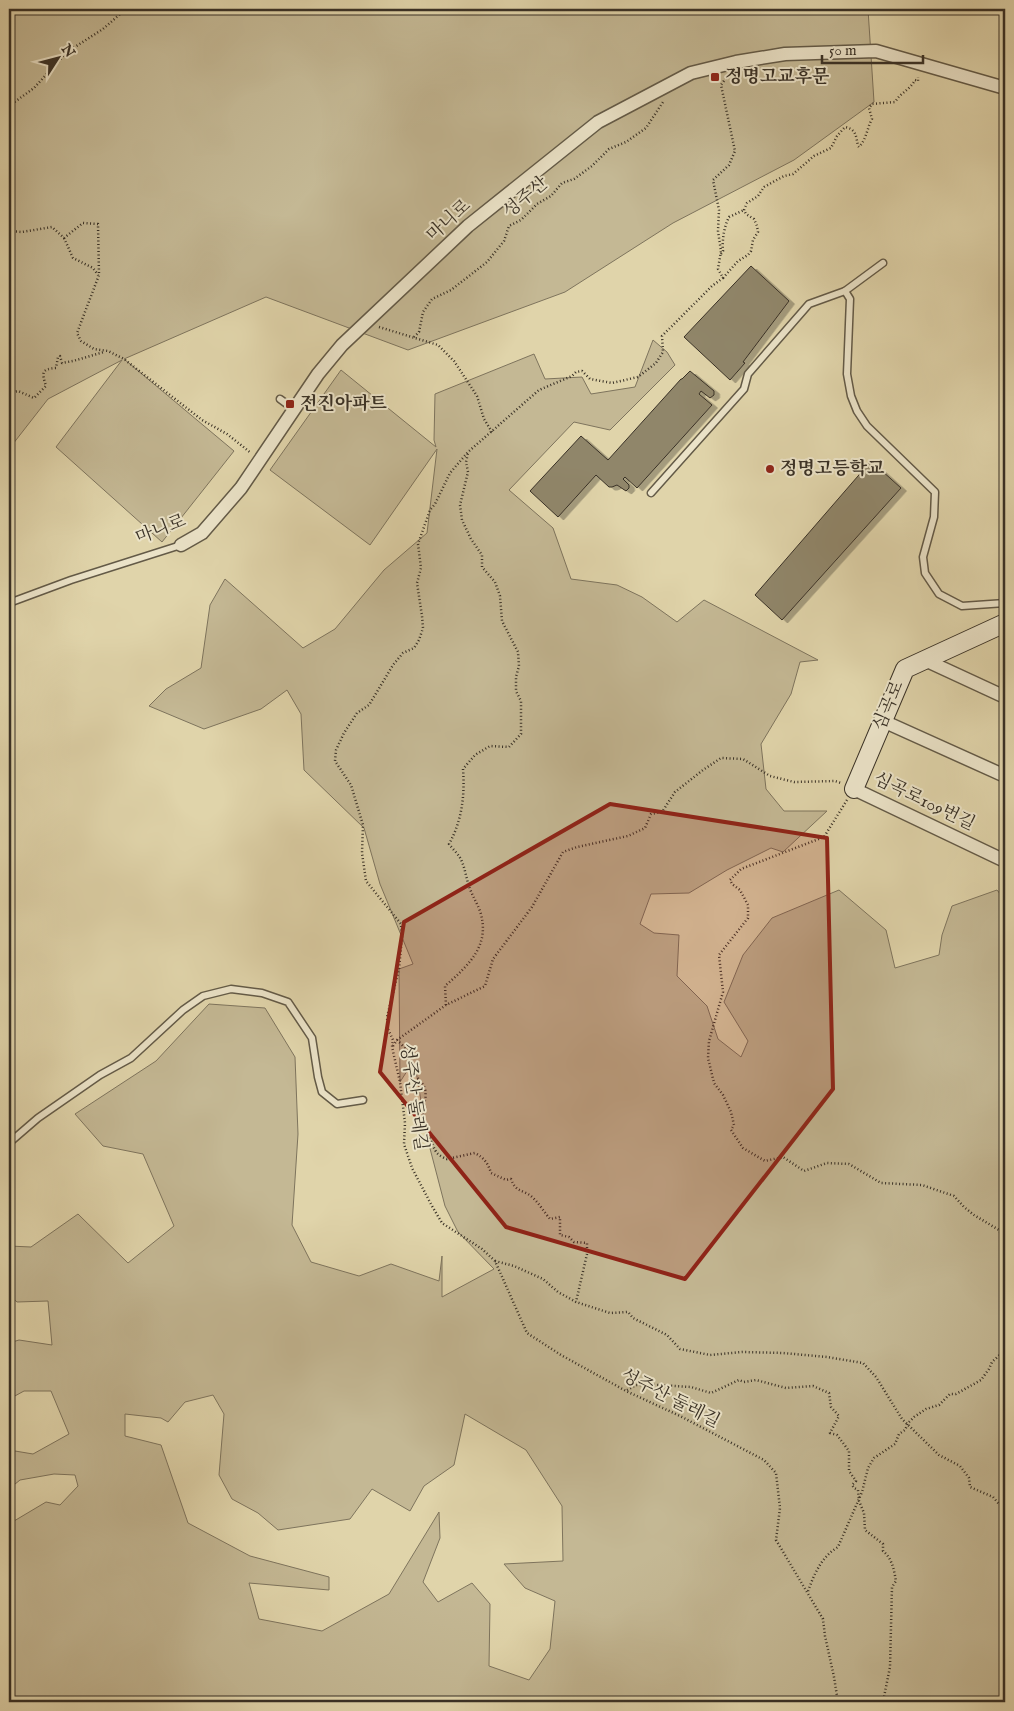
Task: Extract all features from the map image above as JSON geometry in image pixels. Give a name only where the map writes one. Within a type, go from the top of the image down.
[{"type":"street","name":"마니로","points":[[181,545],[202,534],[241,488],[318,374],[342,346],[468,226],[598,122],[691,73],[736,62],[785,54],[876,51],[1005,88]]},
{"type":"street","name":"심곡로","points":[[854,788],[905,669],[1005,623]]},
{"type":"street","points":[[925,660],[1005,697]]},
{"type":"street","points":[[883,720],[1005,776]]},
{"type":"street","name":"심곡로109번길","points":[[854,788],[1005,861]]},
{"type":"lane","points":[[651,493],[744,389],[748,374],[809,304],[844,291],[883,263]]},
{"type":"lane","points":[[844,291],[850,299],[847,374],[851,396],[857,411],[867,426],[935,492],[934,517],[923,557],[925,573],[938,594],[962,606],[1005,603]]},
{"type":"lane","points":[[280,399],[295,410]]},
{"type":"lane","name":"마니로","points":[[9,603],[70,580],[181,545]]},
{"type":"lane","points":[[9,1143],[38,1118],[100,1075],[130,1058],[183,1010],[203,996],[231,989],[262,992],[288,1002],[312,1038],[322,1092],[337,1104],[363,1100]]},
{"type":"path","points":[[9,106],[34,88],[67,52],[103,29],[126,9]]},
{"type":"path","points":[[736,62],[721,85],[734,151],[729,165],[713,180],[719,210],[720,255],[718,269],[723,278],[738,262],[748,255],[751,251],[752,240],[758,232],[754,219],[746,214],[744,210]]},
{"type":"path","points":[[720,255],[723,251],[722,244],[729,217],[744,210],[745,206],[758,196],[764,187],[784,176],[793,174],[814,156],[831,148],[837,136],[845,127],[856,134],[859,146],[865,140],[866,129],[872,119],[869,108],[872,104],[895,102],[910,89],[915,80],[918,81],[917,70],[920,63]]},
{"type":"path","name":"성주산","points":[[414,337],[419,332],[423,312],[432,299],[451,290],[487,262],[504,241],[509,226],[522,220],[537,204],[550,196],[562,183],[574,179],[592,166],[609,149],[626,142],[646,128],[664,100],[659,90]]},
{"type":"path","points":[[64,238],[83,223],[98,224],[99,275],[77,333],[81,341],[94,349],[108,351],[124,360],[202,420],[227,434],[240,446],[261,460]]},
{"type":"path","points":[[9,231],[22,232],[52,227],[64,238],[73,258],[94,268],[99,275]]},
{"type":"path","name":"성주산 둘레길","points":[[723,278],[712,286],[662,336],[663,352],[656,363],[638,377],[612,383],[590,379],[582,371],[576,372],[572,376],[539,390],[468,452],[450,473],[435,504],[430,510],[418,544],[421,568],[417,583],[423,628],[419,640],[414,648],[403,653],[393,665],[369,705],[357,713],[336,750],[335,761],[351,785],[362,825],[362,853],[366,881],[401,924],[402,937],[399,969],[387,1017],[388,1029],[393,1040],[392,1047],[400,1082],[405,1123],[404,1144],[412,1168],[432,1206],[442,1223],[482,1249],[494,1261],[527,1333],[561,1355],[626,1391],[680,1416],[764,1460],[776,1474],[780,1508],[776,1540],[824,1619],[825,1636],[838,1702]]},
{"type":"path","points":[[366,323],[438,345],[454,361],[477,396],[484,419],[492,432]]},
{"type":"path","points":[[9,393],[18,391],[34,398],[46,386],[43,376],[44,371],[56,368],[58,357],[60,356],[62,363],[73,362],[108,351]]},
{"type":"path","points":[[446,1005],[446,986],[465,969],[478,950],[483,936],[481,913],[470,890],[460,857],[449,844],[457,831],[464,792],[463,769],[474,755],[490,746],[509,747],[521,734],[521,701],[516,690],[516,677],[519,666],[518,652],[502,621],[500,596],[495,582],[482,567],[482,555],[471,539],[462,520],[460,505],[468,472],[466,462],[468,452]]},
{"type":"path","points":[[392,1047],[397,1040],[446,1005],[485,986],[493,959],[532,906],[563,852],[576,847],[628,836],[645,828],[651,814],[662,812],[675,792],[721,758],[743,759],[770,776],[794,782],[835,781],[854,788],[837,819],[824,837],[741,868],[730,880],[740,890],[748,905],[748,918],[719,955],[723,992],[710,1041],[708,1058],[714,1083],[723,1095],[731,1112],[734,1125],[731,1130],[743,1148],[765,1161],[783,1157],[804,1171],[827,1163],[849,1164],[881,1183],[922,1185],[954,1196],[974,1215],[999,1230],[1005,1242]]},
{"type":"path","points":[[397,1040],[410,1054],[408,1064],[425,1089],[426,1099],[423,1113],[425,1124],[432,1139],[432,1144],[438,1154],[447,1160],[475,1153],[482,1157],[489,1166],[491,1173],[506,1180],[511,1179],[513,1186],[530,1195],[550,1219],[560,1217],[560,1235],[569,1237],[574,1242],[587,1243],[587,1254],[576,1302]]},
{"type":"path","points":[[494,1261],[514,1266],[543,1279],[558,1292],[576,1302],[610,1313],[628,1312],[633,1318],[667,1335],[680,1349],[710,1355],[742,1352],[783,1352],[863,1363],[881,1384],[887,1398],[894,1405],[902,1419],[939,1455],[960,1466],[969,1478],[970,1487],[993,1498],[1005,1511]]},
{"type":"path","points":[[808,1592],[816,1568],[822,1565],[829,1552],[838,1548],[862,1492],[868,1468],[874,1458],[895,1444],[899,1434],[926,1409],[939,1405],[950,1394],[956,1394],[981,1380],[989,1370],[992,1362],[1005,1350]]},
{"type":"path","points":[[626,1391],[636,1385],[658,1385],[691,1386],[711,1393],[739,1380],[744,1382],[756,1380],[786,1388],[813,1386],[829,1393],[832,1406],[838,1416],[830,1433],[836,1435],[849,1451],[849,1471],[856,1480],[852,1485],[858,1490],[858,1501],[864,1513],[865,1530],[883,1544],[883,1551],[893,1565],[896,1581],[892,1588],[890,1667],[883,1702]]},
{"type":"highlighted area","points":[[610,804],[827,838],[833,1089],[685,1279],[506,1227],[380,1072],[404,922]]},
{"type":"shaded area","points":[[9,9],[868,9],[874,102],[794,160],[673,223],[565,292],[408,350],[266,297],[124,359],[234,451],[162,542],[56,447],[122,360],[48,399],[9,449]]},
{"type":"shaded area","points":[[653,340],[667,352],[675,365],[610,430],[574,422],[509,490],[553,528],[571,579],[617,585],[642,597],[677,622],[704,600],[818,660],[800,662],[791,694],[761,744],[766,789],[784,811],[827,811],[783,852],[771,848],[727,870],[689,893],[651,894],[640,924],[654,933],[679,935],[677,976],[707,1006],[718,1039],[741,1057],[748,1041],[724,1002],[743,955],[772,918],[839,890],[886,930],[895,968],[939,955],[942,935],[952,906],[997,890],[1005,900],[1005,1702],[9,1702],[9,1524],[46,1502],[60,1505],[78,1486],[75,1475],[54,1474],[20,1480],[9,1489],[9,1456],[15,1451],[33,1454],[69,1434],[51,1391],[24,1391],[13,1397],[9,1395],[9,1343],[19,1340],[52,1345],[48,1301],[17,1302],[9,1295],[9,1246],[31,1247],[78,1214],[128,1263],[174,1226],[143,1154],[103,1146],[75,1114],[156,1061],[209,1004],[265,1008],[295,1057],[298,1134],[292,1225],[311,1262],[359,1276],[391,1264],[439,1281],[442,1256],[442,1297],[494,1269],[458,1232],[445,1206],[427,1137],[416,1071],[411,1065],[400,1082],[399,969],[413,964],[380,884],[364,828],[304,770],[301,714],[287,690],[261,709],[204,729],[149,706],[166,689],[201,668],[210,605],[225,579],[303,648],[335,629],[384,570],[427,533],[437,449],[370,545],[270,470],[341,370],[436,447],[434,440],[435,394],[534,354],[545,379],[582,377],[591,394],[635,387]],"holes":[[[213,1395],[224,1414],[219,1475],[232,1499],[258,1513],[278,1530],[350,1519],[372,1489],[410,1511],[424,1486],[454,1465],[465,1414],[526,1450],[562,1506],[563,1561],[504,1564],[525,1588],[555,1601],[550,1649],[529,1680],[489,1666],[490,1604],[472,1583],[438,1602],[423,1582],[440,1538],[439,1512],[389,1594],[322,1631],[259,1619],[249,1583],[329,1590],[329,1577],[250,1556],[188,1523],[161,1445],[125,1436],[125,1414],[161,1418],[168,1422],[185,1402]]]},
{"type":"building","points":[[751,266],[789,301],[743,362],[745,363],[730,380],[684,337]]},
{"type":"building","points":[[690,371],[714,391],[714,395],[710,398],[701,391],[699,394],[712,405],[637,488],[625,477],[623,479],[629,485],[626,491],[617,485],[609,487],[596,475],[558,517],[530,491],[581,436],[608,460]]},
{"type":"building","points":[[871,461],[901,488],[782,620],[755,595]]},
{"type":"place","name":"정명고교후문","points":[[715,77]]},
{"type":"place","name":"전진아파트","points":[[290,404]]},
{"type":"place","name":"정명고등학교","points":[[770,469]]}]
